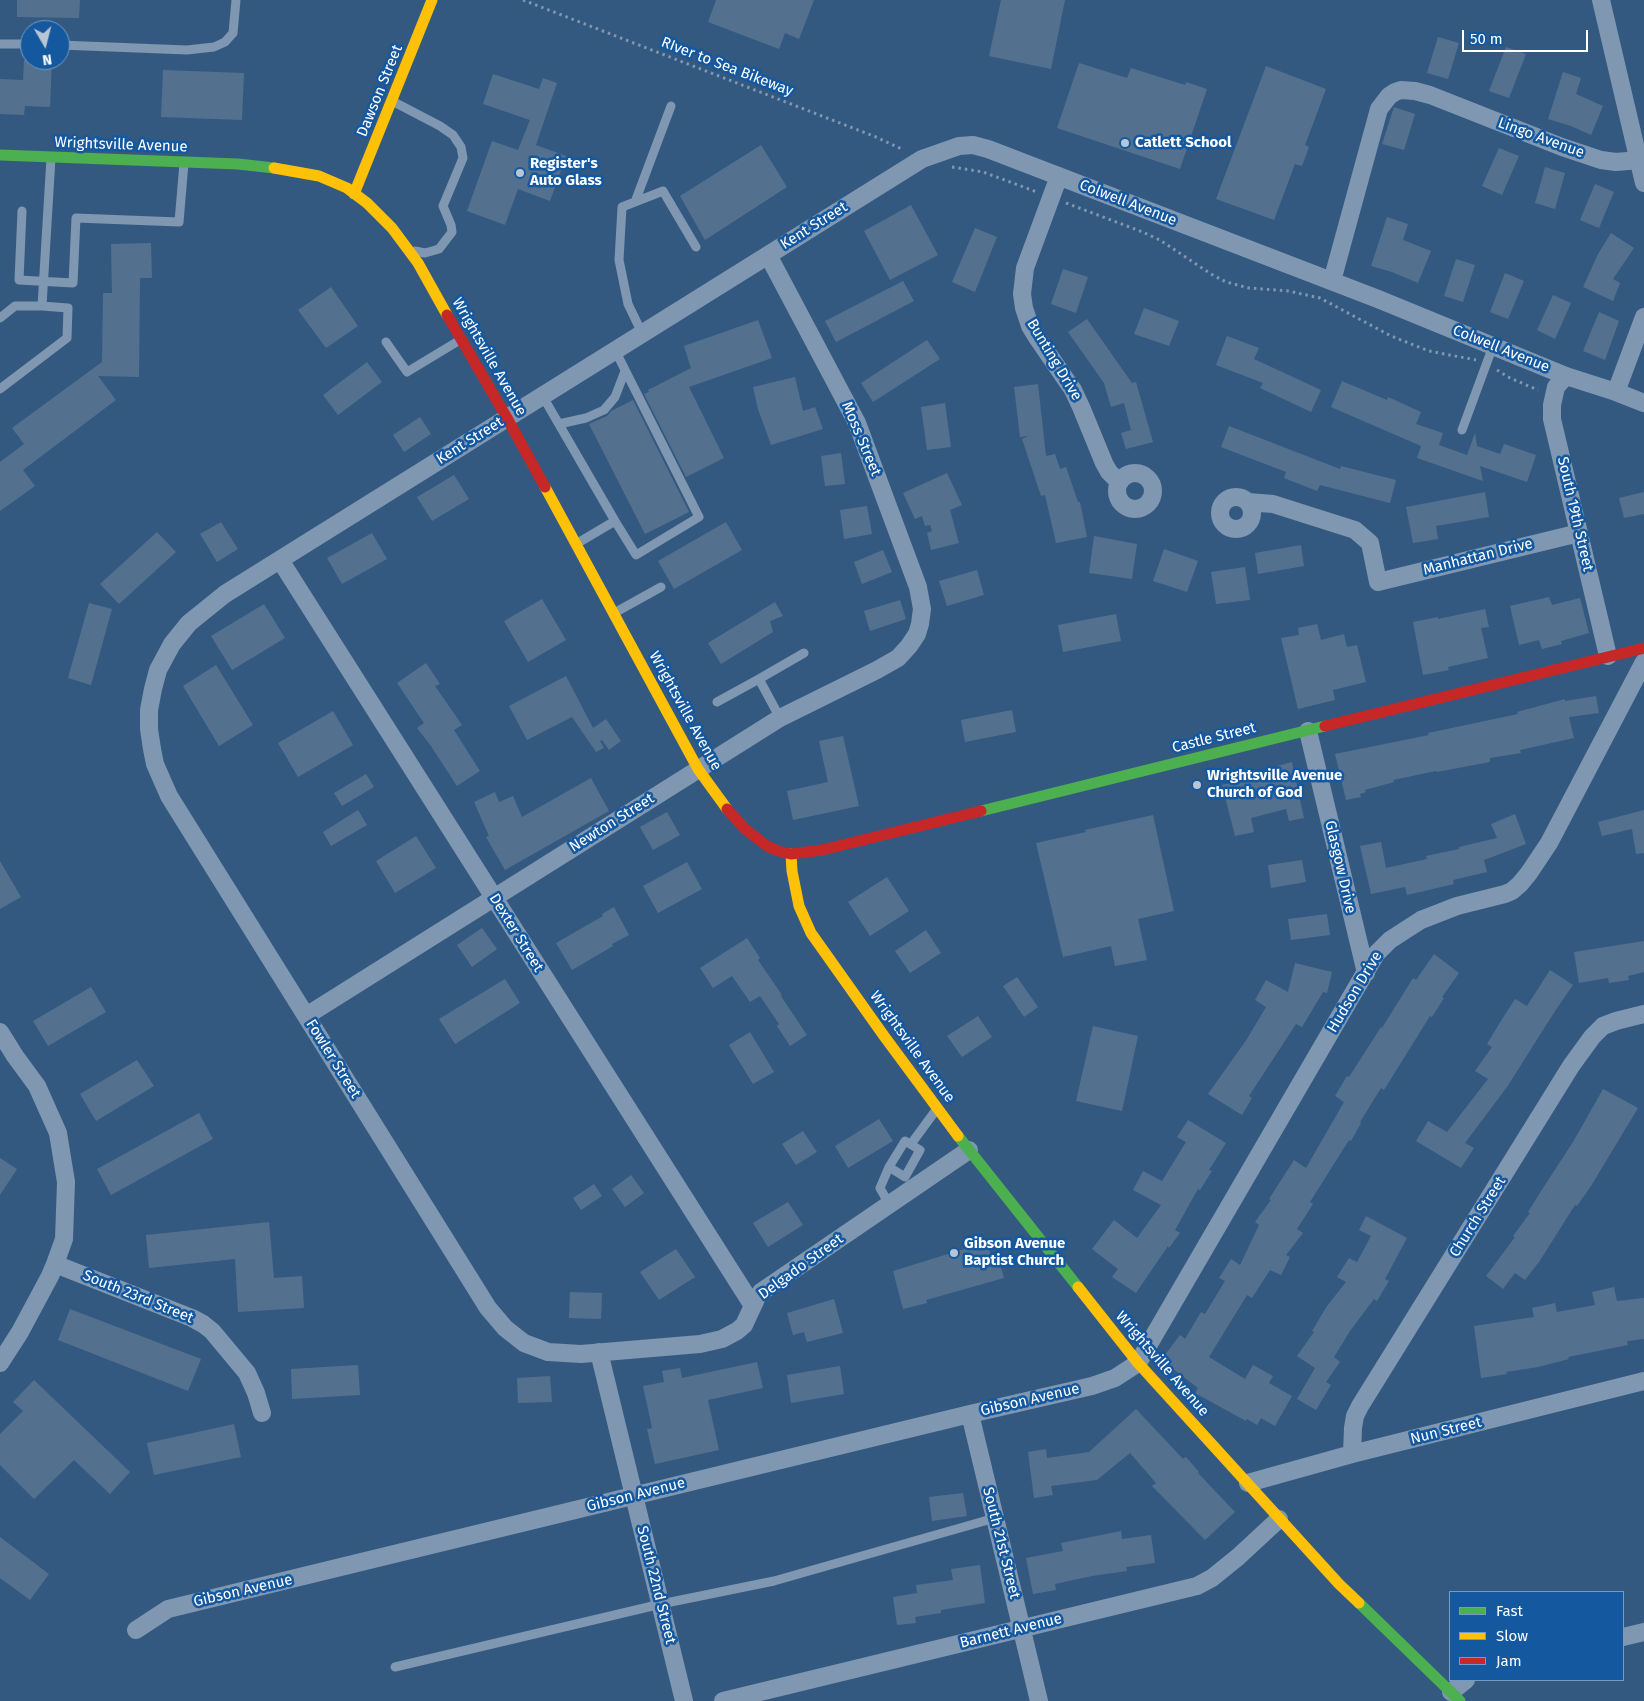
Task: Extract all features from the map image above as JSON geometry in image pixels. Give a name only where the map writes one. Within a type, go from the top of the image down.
[{"type":"street","name":"Dawson Street","points":[[354,194],[432,0]]},
{"type":"street","points":[[1600,0],[1644,183]]},
{"type":"street","name":"Lingo Avenue","points":[[1332,281],[1381,104],[1389,96],[1401,90],[1415,91],[1601,160],[1616,162],[1638,160]]},
{"type":"street","name":"Colwell Avenue","points":[[922,159],[950,148],[973,145],[988,149],[1332,281],[1566,376],[1644,403]]},
{"type":"street","name":"Wrightsville Avenue","points":[[0,155],[238,164],[284,169],[319,176],[347,188],[367,203],[386,222],[418,263],[507,418],[698,769],[731,814],[745,829],[767,846],[791,854],[792,871],[799,906],[812,933],[884,1036],[969,1150],[1138,1363],[1339,1584],[1455,1697]]},
{"type":"street","name":"Kent Street","points":[[153,689],[164,656],[172,644],[190,623],[226,594],[922,159]]},
{"type":"street","name":"Bunting Drive","points":[[1059,176],[1024,268],[1022,294],[1024,308],[1030,326],[1073,390],[1104,463],[1119,482]]},
{"type":"street","name":"Moss Street","points":[[768,255],[857,424],[918,587],[922,609],[917,634]]},
{"type":"street","points":[[1616,392],[1644,317]]},
{"type":"street","name":"South 19th Street","points":[[1566,376],[1556,387],[1552,406],[1552,419],[1608,656]]},
{"type":"street","name":"Manhattan Drive","points":[[1248,502],[1273,504],[1355,530],[1370,544],[1378,582],[1579,533]]},
{"type":"street","name":"Dexter Street","points":[[280,560],[753,1306]]},
{"type":"street","name":"Newton Street","points":[[306,1016],[780,718],[898,658],[917,634]]},
{"type":"street","name":"Castle Street","points":[[791,854],[822,850],[1644,648]]},
{"type":"street","name":"Hudson Drive","points":[[1138,1363],[1382,946],[1420,920],[1457,906],[1505,894],[1520,884],[1549,843],[1644,662]]},
{"type":"street","name":"Fowler Street","points":[[153,689],[149,710],[149,729],[152,749],[169,796],[488,1308],[505,1328],[524,1342],[548,1352],[581,1354],[600,1352]]},
{"type":"street","name":"Glasgow Drive","points":[[1308,731],[1366,973]]},
{"type":"street","name":"Church Street","points":[[1352,1454],[1352,1428],[1360,1406],[1571,1066],[1592,1037],[1603,1026],[1644,1014]]},
{"type":"street","points":[[0,1032],[37,1086],[58,1133],[66,1182],[64,1239],[55,1264],[23,1326],[0,1363]]},
{"type":"street","name":"Delgado Street","points":[[600,1352],[700,1344],[716,1340],[737,1331],[744,1325],[761,1292],[889,1204],[909,1182],[969,1150]]},
{"type":"street","name":"South 23rd Street","points":[[55,1264],[203,1324],[247,1373],[262,1413]]},
{"type":"street","name":"South 22nd Street","points":[[600,1352],[684,1701]]},
{"type":"street","name":"Gibson Avenue","points":[[136,1630],[168,1609],[1092,1386],[1115,1378],[1138,1363]]},
{"type":"street","name":"Nun Street","points":[[1248,1483],[1352,1454],[1644,1381]]},
{"type":"street","name":"South 21st Street","points":[[970,1414],[1039,1701]]},
{"type":"street","name":"Barnett Avenue","points":[[722,1701],[1204,1582],[1238,1557],[1279,1518]]},
{"type":"street","points":[[1624,1637],[1644,1632]]},
{"type":"street","points":[[1455,1697],[1465,1681]]},
{"type":"lane","points":[[70,45],[187,50],[214,47],[225,42],[233,33],[236,0]]},
{"type":"lane","points":[[0,44],[20,44]]},
{"type":"lane","points":[[392,102],[440,126],[453,135],[461,147],[463,158],[443,206],[451,225],[452,232],[449,237],[439,250],[425,254],[408,249]]},
{"type":"lane","points":[[635,202],[671,106]]},
{"type":"lane","points":[[42,306],[51,158]]},
{"type":"lane","points":[[22,211],[19,280],[73,283],[76,218],[180,222],[184,162]]},
{"type":"lane","points":[[642,334],[628,304],[619,260],[622,207],[663,190],[696,247]]},
{"type":"lane","points":[[0,318],[15,306],[68,308],[67,338],[0,389]]},
{"type":"lane","points":[[386,342],[407,372],[461,340]]},
{"type":"lane","points":[[1462,430],[1493,346]]},
{"type":"lane","points":[[542,395],[636,555],[699,517],[615,350]]},
{"type":"lane","points":[[559,424],[586,418],[604,410],[615,396],[625,371]]},
{"type":"lane","points":[[576,545],[615,521]]},
{"type":"lane","points":[[613,614],[661,587]]},
{"type":"lane","points":[[717,702],[804,653]]},
{"type":"lane","points":[[759,679],[780,718]]},
{"type":"lane","points":[[911,1144],[937,1108]]},
{"type":"lane","points":[[889,1167],[909,1182],[920,1150],[905,1141],[889,1167],[880,1188],[889,1204]]},
{"type":"lane","points":[[395,1667],[661,1604],[774,1581],[995,1518]]},
{"type":"path","name":"RIver to Sea Bikeway","points":[[523,0],[876,137],[922,159]]},
{"type":"path","points":[[950,166],[983,172],[1140,231],[1160,240],[1226,282],[1249,288],[1288,291],[1320,298],[1391,336],[1430,351],[1481,361],[1510,378],[1542,392]]},
{"type":"building","points":[[17,0],[80,0],[79,18],[17,17]]},
{"type":"building","points":[[716,0],[814,0],[799,39],[785,33],[779,49],[708,22]]},
{"type":"building","points":[[1001,0],[1065,0],[1051,69],[989,56]]},
{"type":"building","points":[[1438,37],[1459,43],[1448,79],[1427,73]]},
{"type":"building","points":[[1506,47],[1526,54],[1509,98],[1489,91]]},
{"type":"building","points":[[1079,63],[1127,78],[1131,68],[1185,85],[1186,82],[1207,89],[1180,169],[1057,128]]},
{"type":"building","points":[[1266,66],[1326,89],[1305,145],[1309,147],[1302,166],[1295,164],[1274,220],[1216,199]]},
{"type":"building","points":[[24,70],[52,70],[50,107],[25,106],[24,115],[0,114],[0,79],[23,80]]},
{"type":"building","points":[[163,70],[244,73],[242,120],[161,117]]},
{"type":"building","points":[[1563,72],[1581,78],[1576,94],[1603,106],[1591,135],[1548,119]]},
{"type":"building","name":"Register's Auto Glass","points":[[493,74],[539,89],[543,78],[557,83],[536,145],[566,156],[550,201],[518,189],[505,225],[467,211],[492,141],[518,150],[530,120],[483,104]]},
{"type":"building","points":[[1394,107],[1415,114],[1404,150],[1382,144]]},
{"type":"building","points":[[761,145],[787,187],[705,240],[680,196]]},
{"type":"building","points":[[1499,148],[1519,156],[1502,195],[1482,186]]},
{"type":"building","points":[[1545,167],[1565,173],[1555,209],[1535,203]]},
{"type":"building","points":[[1595,184],[1614,192],[1599,228],[1580,220]]},
{"type":"building","points":[[911,205],[938,255],[890,280],[864,231]]},
{"type":"building","points":[[1387,217],[1408,224],[1403,240],[1431,251],[1418,283],[1392,272],[1371,266]]},
{"type":"building","points":[[975,228],[997,237],[975,292],[952,282]]},
{"type":"building","points":[[1611,233],[1634,248],[1613,279],[1620,283],[1613,301],[1583,287],[1598,254]]},
{"type":"building","points":[[151,243],[152,278],[140,278],[139,377],[98,376],[116,400],[23,470],[35,486],[0,511],[0,462],[24,444],[12,428],[102,362],[103,293],[112,293],[111,244]]},
{"type":"building","points":[[1456,259],[1475,265],[1463,302],[1444,296]]},
{"type":"building","points":[[1063,269],[1088,277],[1076,313],[1051,304]]},
{"type":"building","points":[[1505,273],[1524,281],[1508,319],[1490,312]]},
{"type":"building","points":[[903,281],[914,301],[836,342],[825,321]]},
{"type":"building","points":[[331,287],[358,326],[326,348],[298,310]]},
{"type":"building","points":[[1553,295],[1571,303],[1555,339],[1537,330]]},
{"type":"building","points":[[1144,308],[1179,321],[1169,346],[1134,334]]},
{"type":"building","points":[[1599,312],[1619,321],[1605,360],[1583,351]]},
{"type":"building","points":[[1087,319],[1132,383],[1136,382],[1153,442],[1126,449],[1121,433],[1131,430],[1124,403],[1111,407],[1104,383],[1068,332]]},
{"type":"building","points":[[758,320],[772,358],[689,387],[724,458],[686,477],[644,394],[649,392],[648,390],[691,368],[684,346]]},
{"type":"building","points":[[1227,336],[1259,348],[1254,359],[1321,390],[1311,412],[1260,388],[1263,383],[1216,365]]},
{"type":"building","points":[[927,340],[940,359],[873,402],[861,383]]},
{"type":"building","points":[[367,362],[382,382],[338,415],[323,395]]},
{"type":"building","points":[[795,377],[803,411],[815,407],[823,429],[771,445],[758,409],[753,387]]},
{"type":"building","points":[[1342,381],[1387,400],[1388,397],[1421,412],[1416,424],[1443,433],[1439,445],[1467,455],[1475,433],[1477,446],[1500,454],[1504,444],[1536,455],[1527,482],[1480,466],[1483,481],[1417,458],[1421,446],[1331,407]]},
{"type":"building","points":[[1038,384],[1046,456],[1055,454],[1060,469],[1066,467],[1078,502],[1080,502],[1087,537],[1056,543],[1045,495],[1041,496],[1022,439],[1028,436],[1020,437],[1014,387]]},
{"type":"building","points":[[633,400],[689,512],[645,534],[589,424],[607,416],[611,411]]},
{"type":"building","points":[[945,403],[951,447],[927,450],[921,407]]},
{"type":"building","points":[[420,417],[431,434],[404,452],[393,435]]},
{"type":"building","points":[[1229,426],[1340,469],[1341,466],[1396,480],[1390,503],[1320,485],[1317,491],[1284,478],[1286,472],[1221,447]]},
{"type":"building","points":[[841,453],[845,484],[825,486],[821,456]]},
{"type":"building","points":[[947,473],[962,505],[950,510],[959,543],[931,550],[927,533],[932,531],[930,525],[925,526],[922,516],[915,519],[903,493]]},
{"type":"building","points":[[454,475],[469,499],[432,521],[417,497]]},
{"type":"building","points":[[1485,492],[1489,517],[1436,526],[1438,539],[1413,543],[1406,507]]},
{"type":"building","points":[[1644,492],[1644,514],[1624,518],[1619,498]]},
{"type":"building","points":[[867,506],[872,534],[844,539],[840,510]]},
{"type":"building","points":[[221,522],[238,549],[217,562],[200,534]]},
{"type":"building","points":[[726,522],[742,550],[674,589],[658,561]]},
{"type":"building","points":[[157,532],[176,552],[119,604],[100,584]]},
{"type":"building","points":[[372,533],[387,559],[342,584],[327,558]]},
{"type":"building","points":[[1094,536],[1137,544],[1132,579],[1089,573]]},
{"type":"building","points":[[1301,545],[1304,566],[1258,574],[1255,553]]},
{"type":"building","points":[[1164,549],[1198,561],[1187,592],[1153,581]]},
{"type":"building","points":[[883,550],[892,572],[862,584],[854,562]]},
{"type":"building","points":[[1245,567],[1250,600],[1216,604],[1211,572]]},
{"type":"building","points":[[977,570],[984,595],[947,606],[939,581]]},
{"type":"building","points":[[1549,597],[1552,605],[1580,598],[1589,633],[1561,641],[1562,644],[1542,649],[1539,640],[1519,645],[1510,606]]},
{"type":"building","points":[[542,599],[566,640],[528,662],[504,621]]},
{"type":"building","points":[[900,600],[906,619],[870,631],[864,611]]},
{"type":"building","points":[[775,602],[783,616],[770,621],[773,632],[721,664],[708,643]]},
{"type":"building","points":[[89,603],[112,609],[91,685],[68,678]]},
{"type":"building","points":[[264,604],[285,638],[232,670],[211,636]]},
{"type":"building","points":[[1485,609],[1489,627],[1481,628],[1488,658],[1448,667],[1449,670],[1423,675],[1413,622]]},
{"type":"building","points":[[1116,614],[1121,641],[1063,652],[1058,625]]},
{"type":"building","points":[[1317,624],[1321,640],[1344,634],[1347,647],[1357,645],[1366,682],[1333,690],[1335,700],[1298,709],[1281,638],[1299,635],[1298,628]]},
{"type":"building","points":[[426,663],[440,684],[435,686],[462,725],[454,730],[480,771],[457,786],[417,728],[424,723],[397,683]]},
{"type":"building","points":[[216,665],[253,725],[219,746],[183,686]]},
{"type":"building","points":[[566,676],[593,728],[606,719],[621,741],[609,750],[602,740],[600,741],[604,748],[596,752],[572,717],[527,740],[509,706]]},
{"type":"building","points":[[1596,696],[1599,713],[1569,717],[1574,738],[1520,750],[1521,753],[1490,758],[1490,762],[1393,780],[1394,782],[1365,790],[1366,792],[1360,794],[1361,797],[1346,800],[1335,754],[1429,735],[1428,733],[1518,714],[1517,712],[1565,699],[1565,701]]},
{"type":"building","points":[[1012,710],[1016,732],[965,742],[961,720]]},
{"type":"building","points":[[333,711],[353,745],[298,777],[278,743]]},
{"type":"building","points":[[843,736],[859,806],[793,820],[787,791],[828,782],[819,741]]},
{"type":"building","points":[[1292,762],[1304,818],[1289,821],[1286,809],[1251,818],[1254,832],[1235,836],[1222,785],[1278,771],[1277,766]]},
{"type":"building","points":[[366,774],[374,787],[342,806],[334,793]]},
{"type":"building","points":[[591,778],[609,811],[505,870],[486,837],[489,836],[474,802],[495,792],[499,802],[513,796],[522,817]]},
{"type":"building","points":[[358,810],[367,825],[331,846],[323,832]]},
{"type":"building","points":[[1644,810],[1644,853],[1636,854],[1632,829],[1602,836],[1598,822]]},
{"type":"building","points":[[667,812],[680,835],[653,850],[640,827]]},
{"type":"building","points":[[1515,814],[1526,844],[1484,860],[1487,872],[1453,880],[1454,884],[1407,895],[1405,887],[1371,894],[1360,846],[1381,842],[1386,868],[1427,859],[1426,856],[1497,838],[1491,824]]},
{"type":"building","points":[[1153,815],[1174,911],[1138,919],[1147,960],[1115,966],[1111,946],[1063,957],[1036,843]]},
{"type":"building","points":[[416,836],[436,868],[395,893],[376,861]]},
{"type":"building","points":[[1302,860],[1306,882],[1271,888],[1268,865]]},
{"type":"building","points":[[0,861],[21,897],[0,909]]},
{"type":"building","points":[[687,862],[702,889],[658,913],[643,886]]},
{"type":"building","points":[[887,877],[909,911],[870,936],[848,902]]},
{"type":"building","points":[[614,907],[629,935],[572,970],[556,943],[603,916],[602,914]]},
{"type":"building","points":[[1327,914],[1330,935],[1291,940],[1288,919]]},
{"type":"building","points":[[482,928],[497,949],[472,967],[457,945]]},
{"type":"building","points":[[926,930],[941,953],[910,973],[895,951]]},
{"type":"building","points":[[747,938],[760,958],[758,960],[807,1035],[790,1046],[777,1026],[779,1024],[760,996],[750,1002],[732,976],[713,988],[700,968]]},
{"type":"building","points":[[1644,941],[1644,972],[1628,976],[1629,980],[1609,983],[1608,978],[1579,983],[1574,952]]},
{"type":"building","points":[[1434,954],[1459,973],[1384,1090],[1381,1088],[1360,1122],[1351,1141],[1349,1140],[1310,1202],[1313,1204],[1297,1229],[1303,1233],[1286,1255],[1290,1257],[1281,1275],[1270,1270],[1252,1298],[1247,1295],[1209,1357],[1245,1379],[1253,1365],[1273,1376],[1269,1383],[1292,1396],[1275,1426],[1261,1418],[1257,1425],[1247,1419],[1246,1421],[1195,1393],[1198,1388],[1161,1360],[1180,1335],[1185,1339],[1201,1312],[1205,1314],[1225,1281],[1219,1278],[1231,1259],[1240,1265],[1259,1225],[1255,1222],[1271,1200],[1269,1199],[1294,1160],[1306,1168],[1344,1102],[1335,1096],[1347,1076],[1349,1077],[1382,1028],[1413,978],[1416,980]]},
{"type":"building","points":[[1295,963],[1332,972],[1327,993],[1323,992],[1302,1027],[1296,1024],[1249,1096],[1252,1098],[1242,1115],[1208,1094],[1247,1039],[1266,1007],[1255,1000],[1266,980],[1288,992]]},
{"type":"building","points":[[1550,970],[1573,985],[1507,1087],[1465,1143],[1474,1148],[1461,1168],[1416,1141],[1428,1121],[1447,1132],[1488,1079],[1475,1071],[1492,1047],[1487,1044],[1499,1024],[1515,999],[1527,1006]]},
{"type":"building","points":[[1017,977],[1038,1007],[1024,1017],[1003,986]]},
{"type":"building","points":[[505,979],[520,1003],[455,1044],[439,1019]]},
{"type":"building","points":[[91,987],[106,1012],[48,1046],[33,1021]]},
{"type":"building","points":[[978,1016],[992,1037],[962,1057],[947,1036]]},
{"type":"building","points":[[1093,1026],[1138,1036],[1122,1111],[1076,1101]]},
{"type":"building","points":[[750,1032],[774,1072],[753,1084],[729,1045]]},
{"type":"building","points":[[137,1060],[154,1086],[96,1121],[80,1094]]},
{"type":"building","points":[[1603,1089],[1638,1108],[1591,1186],[1577,1206],[1575,1205],[1539,1262],[1525,1280],[1515,1273],[1503,1289],[1486,1276],[1515,1237],[1513,1236],[1530,1213],[1528,1212],[1573,1142]]},
{"type":"building","points":[[199,1113],[213,1139],[111,1195],[97,1169]]},
{"type":"building","points":[[879,1119],[893,1141],[848,1168],[835,1146]]},
{"type":"building","points":[[1188,1120],[1226,1143],[1209,1170],[1212,1171],[1200,1190],[1198,1189],[1175,1230],[1180,1233],[1169,1248],[1168,1246],[1136,1293],[1112,1277],[1118,1269],[1092,1249],[1114,1220],[1137,1238],[1161,1205],[1133,1190],[1143,1171],[1162,1181],[1186,1142],[1177,1137]]},
{"type":"building","points":[[803,1131],[817,1152],[796,1165],[782,1144]]},
{"type":"building","points":[[0,1158],[17,1169],[0,1195]]},
{"type":"building","points":[[631,1175],[644,1193],[625,1207],[612,1189]]},
{"type":"building","points":[[594,1184],[602,1196],[581,1210],[573,1198]]},
{"type":"building","points":[[788,1202],[803,1225],[768,1247],[753,1223]]},
{"type":"building","points":[[1366,1216],[1407,1238],[1385,1279],[1389,1281],[1377,1301],[1374,1299],[1350,1331],[1334,1357],[1340,1362],[1326,1382],[1331,1385],[1316,1410],[1297,1399],[1315,1368],[1297,1356],[1314,1332],[1312,1331],[1327,1306],[1346,1282],[1337,1277],[1349,1258],[1357,1262],[1371,1236],[1359,1230]]},
{"type":"building","points":[[269,1222],[274,1278],[302,1276],[304,1308],[238,1312],[235,1259],[149,1268],[146,1235]]},
{"type":"building","points":[[987,1242],[992,1259],[998,1257],[1004,1278],[926,1300],[927,1303],[903,1309],[893,1271]]},
{"type":"building","points":[[676,1249],[695,1277],[659,1300],[640,1272]]},
{"type":"building","points":[[1614,1287],[1617,1301],[1644,1298],[1644,1339],[1627,1341],[1628,1345],[1568,1357],[1569,1359],[1538,1367],[1481,1378],[1474,1326],[1534,1317],[1532,1308],[1555,1303],[1557,1312],[1595,1305],[1592,1292]]},
{"type":"building","points":[[570,1292],[602,1293],[601,1319],[569,1318]]},
{"type":"building","points":[[834,1299],[843,1333],[807,1342],[804,1332],[793,1335],[787,1313]]},
{"type":"building","points":[[70,1309],[201,1359],[188,1391],[58,1340]]},
{"type":"building","points":[[757,1362],[763,1388],[708,1400],[719,1450],[655,1464],[647,1429],[652,1428],[643,1386],[664,1382],[662,1371],[680,1368],[682,1378]]},
{"type":"building","points":[[358,1365],[360,1395],[292,1399],[291,1369]]},
{"type":"building","points":[[840,1366],[844,1394],[791,1403],[787,1375]]},
{"type":"building","points":[[550,1376],[552,1402],[518,1403],[517,1378]]},
{"type":"building","points":[[34,1380],[130,1472],[110,1494],[74,1460],[34,1499],[0,1465],[0,1434],[23,1411],[13,1402]]},
{"type":"building","points":[[1136,1409],[1183,1459],[1186,1457],[1198,1473],[1235,1512],[1205,1540],[1152,1486],[1156,1483],[1130,1453],[1097,1480],[1051,1486],[1053,1495],[1034,1498],[1028,1452],[1046,1449],[1047,1458],[1089,1452]]},
{"type":"building","points":[[234,1424],[241,1457],[154,1475],[147,1443]]},
{"type":"building","points":[[963,1493],[967,1516],[932,1521],[929,1497]]},
{"type":"building","points":[[1121,1531],[1122,1539],[1151,1535],[1155,1563],[1126,1567],[1127,1571],[1055,1584],[1056,1590],[1033,1594],[1026,1558],[1063,1551],[1061,1543]]},
{"type":"building","points":[[0,1537],[49,1574],[30,1600],[0,1578]]},
{"type":"building","points":[[980,1565],[985,1603],[941,1610],[941,1613],[915,1617],[916,1623],[897,1625],[893,1597],[917,1593],[916,1585],[953,1580],[951,1569]]},
{"type":"traffic: fast","points":[[0,155],[238,164],[274,168]]},
{"type":"traffic: fast","points":[[981,811],[1325,726]]},
{"type":"traffic: fast","points":[[958,1136],[1078,1287]]},
{"type":"traffic: fast","points":[[1359,1603],[1460,1701]]},
{"type":"traffic: slow","points":[[354,194],[432,0]]},
{"type":"traffic: slow","points":[[274,168],[319,176],[347,188],[367,203],[392,228],[418,263],[447,315]]},
{"type":"traffic: slow","points":[[545,487],[698,769],[727,809]]},
{"type":"traffic: slow","points":[[791,854],[792,871],[799,906],[811,933],[958,1136]]},
{"type":"traffic: slow","points":[[1078,1287],[1138,1363],[1339,1584],[1359,1603]]},
{"type":"traffic: jam","points":[[447,315],[545,487]]},
{"type":"traffic: jam","points":[[1325,726],[1644,648]]},
{"type":"traffic: jam","points":[[727,809],[745,829],[767,846],[791,854],[822,850],[981,811]]},
{"type":"place","name":"Catlett School","points":[[1125,143]]},
{"type":"place","name":"Register's Auto Glass","points":[[520,173]]},
{"type":"place","name":"Wrightsville Avenue Church of God","points":[[1197,785]]},
{"type":"place","name":"Gibson Avenue Baptist Church","points":[[954,1253]]}]
